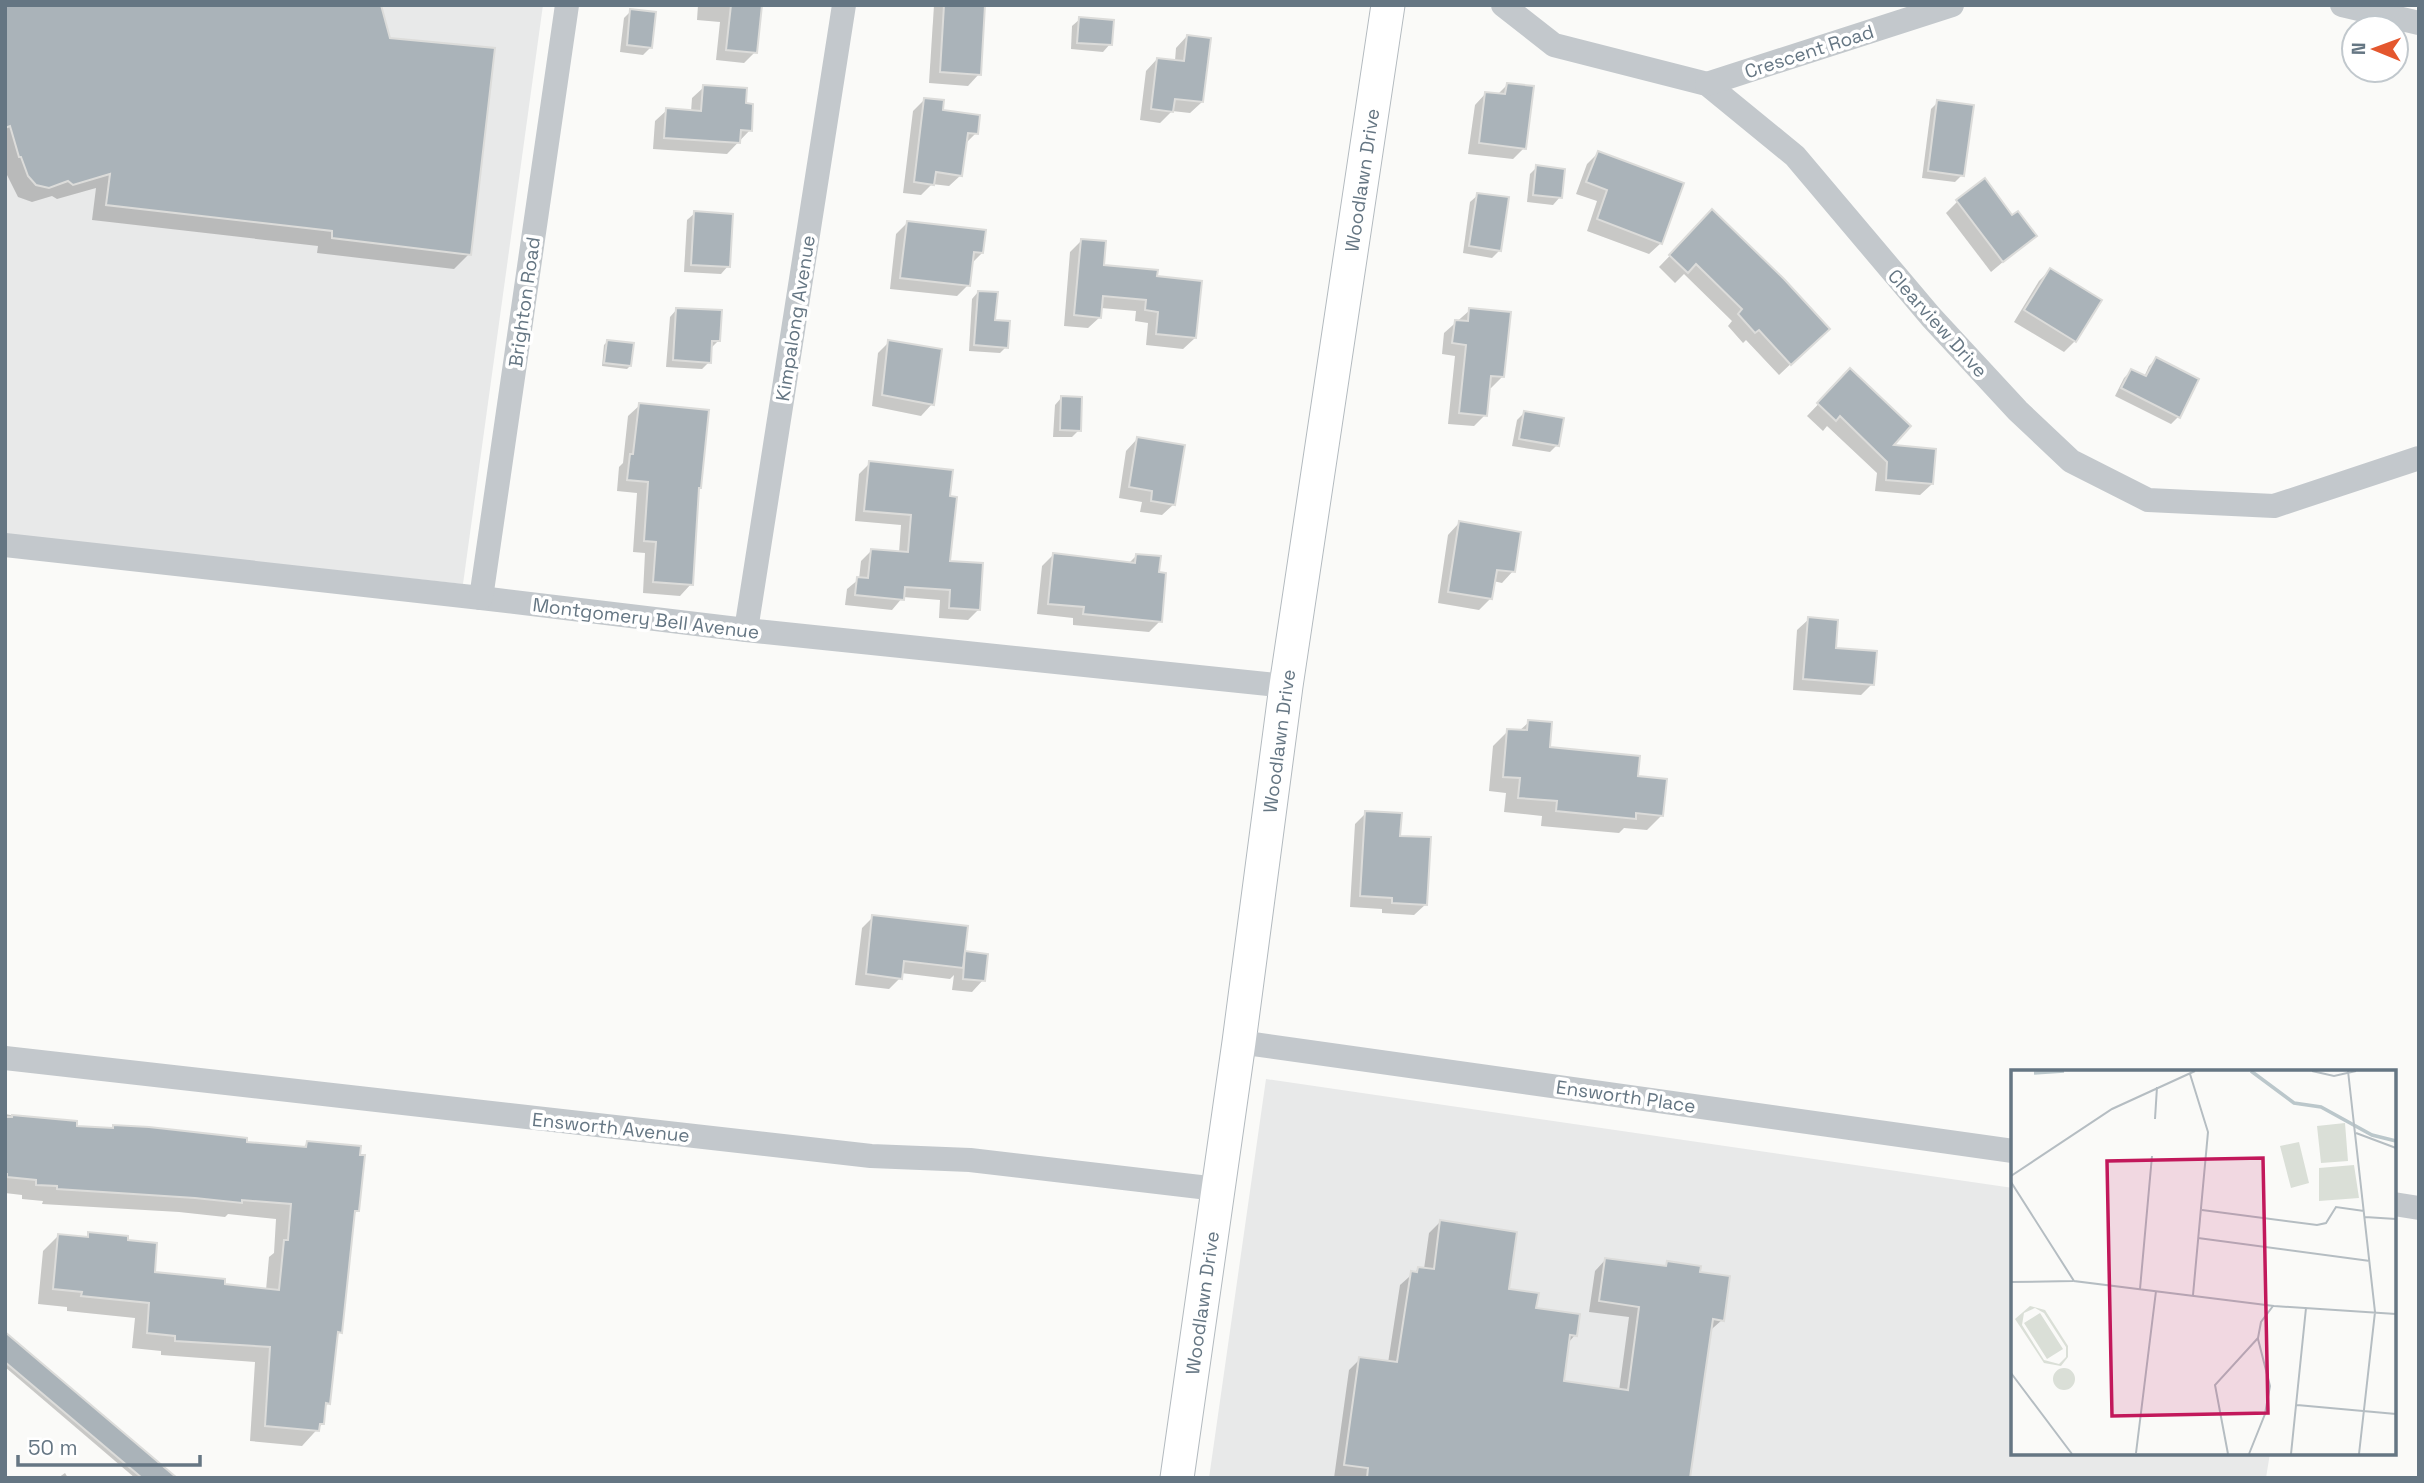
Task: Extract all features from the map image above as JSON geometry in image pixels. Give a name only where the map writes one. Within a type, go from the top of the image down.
[{"type":"main road","name":"Woodlawn Drive","points":[[1177,1478],[1286,686],[1388,5]]},
{"type":"street","name":"Brighton Road","points":[[481,598],[566,5]]},
{"type":"street","name":"Kimpalong Avenue","points":[[746,630],[844,5]]},
{"type":"street","name":"Clearview Drive","points":[[1503,5],[1553,45],[1707,84],[1795,156],[1931,317],[2018,411],[2071,461],[2148,500],[2274,506],[2419,458]]},
{"type":"street","name":"Crescent Road","points":[[1707,84],[1952,5]]},
{"type":"street","points":[[2342,5],[2419,23]]},
{"type":"street","name":"Montgomery Bell Avenue","points":[[5,545],[746,630],[1286,686]]},
{"type":"street","name":"Ensworth Place","points":[[1239,1042],[2011,1151]]},
{"type":"street","name":"Ensworth Avenue","points":[[5,1058],[871,1156],[970,1160],[1217,1189]]},
{"type":"street","points":[[2396,1204],[2419,1208]]},
{"type":"shaded area","points":[[5,5],[543,5],[463,584],[5,535]]},
{"type":"shaded area","points":[[1266,1079],[2011,1188],[2011,1455],[2270,1455],[2266,1478],[1209,1478]]},
{"type":"building","points":[[5,5],[381,5],[390,38],[495,48],[471,255],[332,238],[332,231],[106,205],[110,174],[73,185],[68,181],[49,188],[36,185],[28,176],[19,157],[10,126],[5,128]]},
{"type":"building","points":[[731,5],[762,5],[757,53],[726,50]]},
{"type":"building","points":[[944,5],[985,5],[981,75],[940,72]]},
{"type":"building","points":[[630,9],[656,12],[652,48],[627,45]]},
{"type":"building","points":[[1079,17],[1114,20],[1112,45],[1077,43]]},
{"type":"building","points":[[1187,35],[1211,38],[1203,102],[1175,99],[1173,112],[1151,109],[1157,58],[1184,61]]},
{"type":"building","points":[[1507,83],[1534,86],[1526,149],[1479,143],[1485,92],[1505,94]]},
{"type":"building","points":[[703,85],[747,88],[746,103],[753,104],[752,131],[741,130],[740,143],[664,138],[666,108],[701,111]]},
{"type":"building","points":[[924,98],[944,100],[943,110],[980,115],[978,134],[968,133],[962,176],[936,172],[934,185],[914,182]]},
{"type":"building","points":[[1937,100],[1974,105],[1964,176],[1928,171]]},
{"type":"building","points":[[1598,151],[1684,183],[1662,244],[1597,219],[1607,190],[1586,182]]},
{"type":"building","points":[[1536,165],[1565,169],[1562,198],[1533,195]]},
{"type":"building","points":[[1985,178],[2012,215],[2018,211],[2037,236],[2003,262],[1956,200]]},
{"type":"building","points":[[1477,193],[1509,197],[1501,251],[1469,246]]},
{"type":"building","points":[[1712,209],[1784,279],[1830,329],[1791,365],[1759,330],[1755,333],[1738,314],[1742,309],[1696,264],[1688,273],[1669,255]]},
{"type":"building","points":[[694,211],[733,214],[730,267],[691,265]]},
{"type":"building","points":[[907,221],[986,230],[983,253],[974,252],[970,286],[900,278]]},
{"type":"building","points":[[1081,239],[1106,241],[1104,265],[1158,270],[1157,276],[1202,281],[1196,338],[1156,334],[1158,312],[1145,310],[1146,300],[1103,296],[1101,318],[1074,315]]},
{"type":"building","points":[[2050,268],[2102,300],[2076,342],[2024,310]]},
{"type":"building","points":[[978,291],[998,292],[995,320],[1010,321],[1008,348],[974,345]]},
{"type":"building","points":[[676,308],[722,310],[720,341],[712,341],[711,363],[673,360]]},
{"type":"building","points":[[1469,308],[1511,312],[1504,377],[1491,376],[1487,416],[1459,413],[1466,345],[1452,343],[1455,320],[1468,321]]},
{"type":"building","points":[[607,340],[634,343],[631,366],[604,363]]},
{"type":"building","points":[[888,340],[942,349],[934,405],[882,395]]},
{"type":"building","points":[[2156,357],[2199,379],[2180,418],[2121,388],[2131,369],[2146,376]]},
{"type":"building","points":[[1850,368],[1911,426],[1894,445],[1936,449],[1933,484],[1886,480],[1887,462],[1840,416],[1836,421],[1817,403]]},
{"type":"building","points":[[1061,396],[1082,397],[1081,431],[1060,430]]},
{"type":"building","points":[[639,403],[709,410],[699,488],[693,585],[653,582],[656,542],[644,541],[648,482],[627,480]]},
{"type":"building","points":[[1524,411],[1564,418],[1559,446],[1519,439]]},
{"type":"building","points":[[1137,437],[1185,445],[1175,505],[1151,501],[1152,491],[1129,487]]},
{"type":"building","points":[[869,461],[953,470],[950,496],[957,497],[950,561],[983,563],[980,610],[949,608],[950,590],[905,587],[904,600],[855,595],[857,577],[868,578],[871,549],[908,552],[911,515],[864,511]]},
{"type":"building","points":[[1459,521],[1521,532],[1515,572],[1497,570],[1492,599],[1448,592]]},
{"type":"building","points":[[1053,553],[1135,563],[1136,554],[1161,556],[1159,572],[1166,573],[1162,622],[1083,614],[1084,607],[1048,604]]},
{"type":"building","points":[[1808,617],[1838,620],[1836,648],[1877,651],[1874,685],[1803,679]]},
{"type":"building","points":[[1528,720],[1552,722],[1550,747],[1640,756],[1638,776],[1667,779],[1663,816],[1636,813],[1636,819],[1556,811],[1557,801],[1518,798],[1520,778],[1503,777],[1507,729],[1527,730]]},
{"type":"building","points":[[1365,811],[1402,813],[1400,836],[1431,837],[1427,905],[1392,903],[1392,898],[1360,896]]},
{"type":"building","points":[[872,915],[968,926],[963,968],[904,961],[902,979],[866,974]]},
{"type":"building","points":[[965,951],[988,954],[985,981],[963,979]]},
{"type":"building","points":[[12,1115],[77,1121],[77,1126],[149,1127],[247,1138],[247,1142],[306,1147],[307,1141],[361,1146],[360,1155],[365,1155],[359,1211],[355,1211],[342,1333],[338,1332],[330,1404],[326,1403],[324,1424],[320,1424],[319,1431],[265,1426],[270,1347],[175,1341],[175,1336],[147,1333],[149,1303],[81,1296],[82,1292],[53,1289],[58,1234],[88,1237],[88,1232],[128,1236],[128,1240],[157,1243],[155,1272],[225,1279],[225,1284],[279,1290],[291,1204],[242,1200],[242,1203],[57,1189],[57,1186],[36,1185],[36,1180],[7,1177],[5,1117]]},
{"type":"building","points":[[1440,1220],[1517,1232],[1509,1289],[1539,1293],[1536,1308],[1580,1314],[1577,1336],[1570,1335],[1564,1381],[1628,1390],[1639,1307],[1599,1301],[1605,1258],[1666,1266],[1667,1261],[1701,1266],[1700,1272],[1730,1276],[1724,1321],[1713,1319],[1690,1478],[1367,1478],[1368,1468],[1344,1465],[1359,1357],[1397,1362],[1411,1271],[1417,1272],[1418,1267],[1434,1269]]},
{"type":"building","points":[[5,1332],[177,1478],[142,1478],[5,1362]]}]
